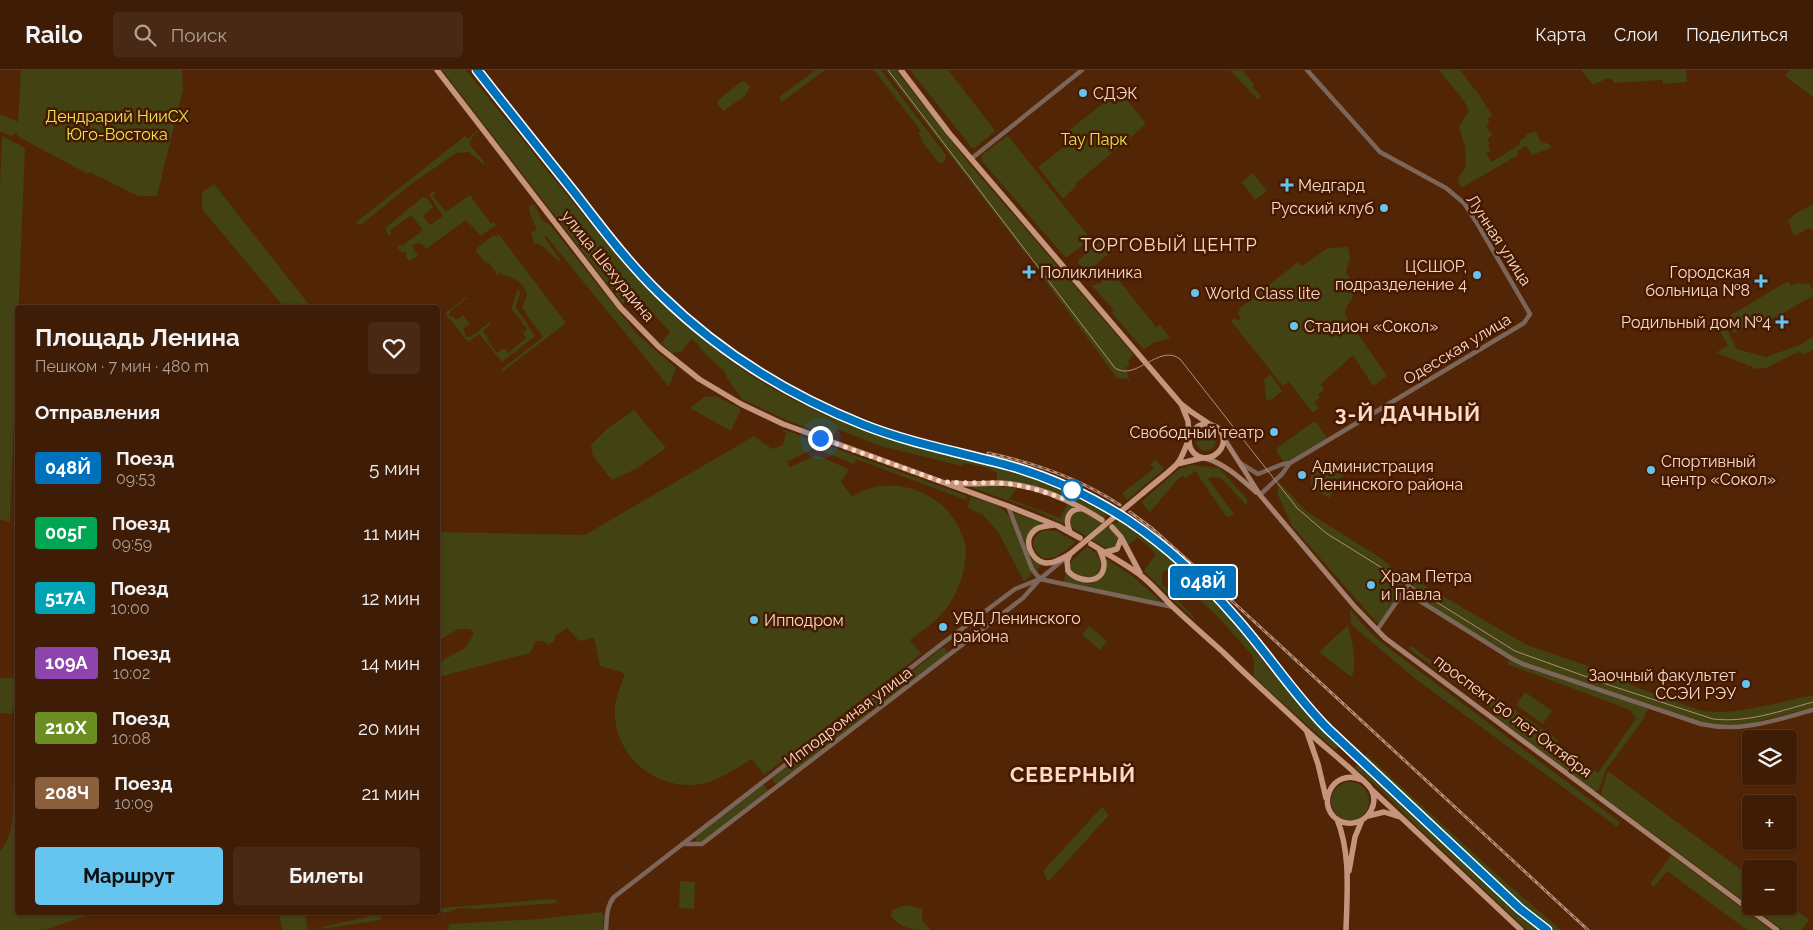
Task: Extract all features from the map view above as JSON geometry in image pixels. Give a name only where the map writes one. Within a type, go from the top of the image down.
[{"type":"main road","name":"улица Шехурдина","points":[[437,70],[620,307],[659,347],[699,379],[737,402],[769,418],[1008,506],[1080,538]]},
{"type":"main road","points":[[901,70],[971,159],[1181,404],[1190,412],[1219,430],[1223,437],[1223,445],[1213,457],[1177,464]]},
{"type":"main road","points":[[1181,404],[1188,421],[1190,447],[1194,453],[1205,458]]},
{"type":"main road","points":[[1054,525],[1033,532],[1029,540],[1030,552],[1038,560],[1047,563],[1063,559],[1070,554],[1143,493],[1177,464],[1186,449],[1192,431],[1198,426],[1211,424]]},
{"type":"main road","name":"проспект 50 лет Октября","points":[[1223,437],[1260,495],[1377,630],[1427,670],[1776,930]]},
{"type":"main road","name":"проспект 50 лет Октября","points":[[1205,458],[1214,460],[1227,468],[1260,495]]},
{"type":"main road","name":"улица Шехурдина","points":[[940,481],[957,484],[1000,483],[1042,491],[1086,509],[1102,520]]},
{"type":"main road","points":[[972,483],[968,488],[972,494]]},
{"type":"main road","points":[[1070,532],[1067,521],[1069,515],[1075,510],[1086,509]]},
{"type":"main road","points":[[1112,527],[1120,537],[1141,575]]},
{"type":"main road","points":[[1101,550],[1117,549],[1120,545],[1120,537]]},
{"type":"main road","points":[[1091,544],[1141,575],[1521,930]]},
{"type":"main road","points":[[1070,554],[1067,561],[1068,571],[1080,580],[1090,581],[1097,577],[1103,568],[1101,550]]},
{"type":"main road","points":[[1306,730],[1318,764],[1330,811],[1337,819],[1344,843],[1347,881],[1346,930]]},
{"type":"main road","points":[[1327,800],[1332,787],[1338,781],[1350,777],[1362,780]]},
{"type":"main road","points":[[1347,881],[1355,837],[1359,826],[1372,810],[1374,802],[1370,788]]},
{"type":"main road","points":[[1337,819],[1348,823],[1384,812],[1404,819]]},
{"type":"street","points":[[971,159],[1082,70]]},
{"type":"street","name":"Лунная улица","points":[[1307,70],[1380,152],[1446,188],[1464,203],[1530,314]]},
{"type":"street","name":"Одесская улица","points":[[1290,463],[1524,323],[1530,314]]},
{"type":"street","points":[[1238,462],[1258,474],[1290,463]]},
{"type":"street","points":[[1260,495],[1282,474],[1290,463]]},
{"type":"street","points":[[1008,506],[1032,569],[1040,579],[1174,607]]},
{"type":"street","points":[[1040,579],[1070,554]]},
{"type":"street","name":"Ипподромная улица","points":[[606,930],[607,909],[614,897],[1015,590],[1040,579]]},
{"type":"street","name":"Ипподромная улица","points":[[681,844],[702,844],[1025,596],[1040,579]]},
{"type":"street","points":[[1377,630],[1411,580]]},
{"type":"street","points":[[1404,591],[1523,664],[1701,724],[1719,727],[1747,727],[1813,710]]},
{"type":"green space","name":"Дендрарий НииСХ Юго-Востока","points":[[21,70],[182,70],[183,90],[157,196],[138,196],[90,172],[88,174],[17,136],[17,133],[11,136],[0,131],[0,114],[18,122]]},
{"type":"green space","points":[[442,70],[466,70],[597,231],[654,294],[685,324],[753,376],[814,410],[863,430],[939,452],[991,463],[991,465],[1038,478],[1067,491],[1109,514],[1104,518],[1065,497],[1040,489],[997,480],[997,473],[988,468],[963,463],[962,466],[880,446],[837,429],[833,437],[788,421],[742,399],[727,378],[726,373],[692,339],[681,352],[672,353],[661,343],[670,332],[634,294],[623,304]]},
{"type":"green space","points":[[816,70],[825,70],[782,102],[779,97]]},
{"type":"green space","points":[[874,70],[881,70],[946,155],[945,161],[942,163],[938,162],[921,140],[918,133],[921,131]]},
{"type":"green space","points":[[885,70],[896,70],[968,162],[1133,354],[1128,361],[1130,366],[1126,367],[1130,382],[1127,379],[1117,378],[1044,279],[1046,278],[1028,254],[1025,253]]},
{"type":"green space","points":[[910,70],[948,70],[994,129],[994,132],[975,148],[971,147]]},
{"type":"green space","points":[[1230,70],[1242,70],[1261,96],[1258,100]]},
{"type":"green space","points":[[1439,70],[1460,70],[1492,115],[1487,119],[1490,123],[1486,126],[1492,135],[1487,139],[1490,143],[1488,145],[1491,151],[1486,153],[1492,162],[1520,144],[1519,141],[1526,137],[1526,135],[1535,131],[1541,142],[1549,144],[1551,148],[1532,155],[1526,146],[1517,151],[1518,155],[1463,187],[1460,186],[1458,179],[1466,166],[1465,147],[1459,126],[1469,111],[1464,101]]},
{"type":"green space","points":[[1581,70],[1686,70],[1687,82],[1663,84],[1663,80],[1614,83],[1612,78],[1609,80],[1608,78],[1593,85]]},
{"type":"green space","points":[[1791,70],[1813,70],[1813,97],[1784,75]]},
{"type":"green space","points":[[744,81],[750,87],[745,96],[723,111],[717,103],[718,100]]},
{"type":"green space","name":"Тау Парк","points":[[1119,91],[1144,121],[1145,125],[1075,184],[1076,186],[1063,199],[1038,167],[1070,142],[1064,134]]},
{"type":"green space","points":[[478,130],[469,144],[485,163],[483,164],[469,152],[456,153],[410,185],[361,225],[355,223],[465,136],[468,139]]},
{"type":"green space","points":[[2,136],[25,148],[19,305],[15,305],[15,397],[10,522],[0,520],[0,185]]},
{"type":"green space","points":[[1007,136],[1089,237],[1089,241],[1067,257],[981,160],[982,155]]},
{"type":"green space","points":[[1253,173],[1267,191],[1255,200],[1242,182]]},
{"type":"green space","points":[[214,184],[309,305],[282,305],[202,209],[202,192]]},
{"type":"green space","points":[[433,191],[435,193],[433,196],[446,212],[470,195],[491,224],[494,222],[496,225],[481,236],[466,220],[426,249],[421,243],[416,243],[412,246],[418,256],[409,261],[405,256],[407,254],[405,251],[402,253],[397,247],[400,244],[402,246],[423,230],[411,215],[390,231],[392,234],[389,236],[385,228],[423,197],[427,198],[433,207],[423,216],[430,225],[443,216],[429,195]]},
{"type":"green space","points":[[534,204],[543,221],[550,225],[637,334],[676,368],[669,387],[546,236],[544,237],[560,259],[559,262],[541,245],[534,243],[531,232],[537,230],[529,206]]},
{"type":"green space","points":[[1813,204],[1813,230],[1809,228],[1794,236],[1788,221],[1796,213]]},
{"type":"green space","points":[[497,232],[566,323],[502,372],[501,370],[543,337],[522,308],[527,294],[525,289],[516,280],[508,276],[499,273],[497,276],[495,275],[496,272],[476,251],[477,248],[494,235],[496,237],[498,235]]},
{"type":"green space","points":[[1107,237],[1110,237],[1116,244],[1116,248],[1089,270],[1085,270],[1078,263],[1078,260]]},
{"type":"green space","name":"Стадион «Сокол»","points":[[1348,247],[1350,257],[1346,272],[1355,289],[1352,291],[1354,295],[1345,310],[1345,315],[1387,376],[1373,386],[1353,355],[1321,384],[1324,390],[1318,395],[1320,398],[1314,402],[1319,408],[1313,413],[1289,382],[1283,386],[1231,321],[1235,318],[1238,321],[1241,318],[1238,314],[1240,308],[1298,262],[1302,266],[1328,248]]},
{"type":"green space","points":[[1113,273],[1156,327],[1160,325],[1170,338],[1153,343],[1145,349],[1142,348],[1111,312],[1114,310],[1092,286],[1101,283],[1102,277],[1106,274],[1109,276]]},
{"type":"green space","points":[[1788,281],[1791,286],[1797,283],[1809,284],[1813,290],[1813,296],[1755,329],[1751,324],[1734,333],[1729,324],[1729,316]]},
{"type":"green space","points":[[518,289],[520,293],[516,307],[535,336],[502,362],[479,334],[468,342],[445,313],[466,297],[450,311],[449,316],[454,317],[456,320],[463,315],[470,324],[463,329],[465,337],[470,337],[490,322],[491,324],[483,331],[488,338],[487,340],[497,353],[504,348],[508,353],[526,338],[523,333],[527,329],[511,309]]},
{"type":"green space","points":[[1725,326],[1737,349],[1766,357],[1800,345],[1813,336],[1813,350],[1802,355],[1800,351],[1766,368],[1753,369],[1752,366],[1747,366],[1716,353],[1728,345],[1720,332]]},
{"type":"green space","points":[[1270,374],[1282,391],[1270,401],[1266,399],[1264,379]]},
{"type":"green space","points":[[716,396],[741,409],[731,431],[690,408],[704,397]]},
{"type":"green space","points":[[634,410],[666,448],[636,469],[612,480],[593,456],[591,445],[607,429]]},
{"type":"green space","points":[[1313,422],[1316,422],[1326,436],[1326,439],[1284,462],[1277,452],[1277,448]]},
{"type":"green space","name":"Ипподром","points":[[785,430],[967,496],[966,500],[856,459],[854,464],[814,448],[787,462],[790,467],[816,455],[849,469],[841,482],[852,496],[873,487],[892,485],[916,490],[927,495],[937,501],[953,518],[965,542],[966,556],[961,581],[945,610],[910,640],[921,654],[764,775],[752,759],[724,776],[701,784],[678,784],[664,781],[651,775],[630,756],[622,744],[617,731],[615,705],[625,675],[600,666],[594,638],[579,641],[567,628],[554,637],[555,640],[549,645],[543,641],[536,641],[530,653],[440,676],[440,662],[465,648],[474,634],[470,629],[458,629],[440,640],[440,532],[585,535],[754,436],[772,449],[783,445],[786,433],[783,431]]},
{"type":"green space","points":[[1202,431],[1210,431],[1216,437],[1216,445],[1210,451],[1202,451],[1196,445],[1196,437]]},
{"type":"green space","points":[[1156,460],[1164,469],[1127,500],[1122,493],[1154,469],[1150,464]]},
{"type":"green space","points":[[1191,465],[1219,468],[1247,499],[1247,504],[1221,478],[1211,477],[1208,479],[1234,514],[1229,517],[1226,516],[1195,471],[1185,479],[1183,475],[1178,479],[1150,512],[1141,502],[1179,469]]},
{"type":"green space","points":[[1311,471],[1345,473],[1329,498],[1311,488]]},
{"type":"green space","points":[[1279,482],[1306,511],[1382,559],[1407,579],[1408,582],[1379,625],[1292,526],[1278,495],[1277,484]]},
{"type":"green space","points":[[973,486],[1017,488],[1009,499],[1060,518],[1068,503],[1077,507],[1067,514],[1064,524],[1034,510],[973,488]]},
{"type":"green space","points":[[971,497],[998,506],[1012,520],[1032,572],[1024,581],[998,532],[983,515],[967,508]]},
{"type":"green space","points":[[1083,511],[1111,529],[1118,538],[1117,547],[1107,549],[1071,527],[1070,517],[1076,512]]},
{"type":"green space","points":[[1012,512],[1043,523],[1036,526],[1026,543],[1031,557],[1043,565],[1034,571]]},
{"type":"green space","points":[[1119,520],[1154,544],[1187,573],[1245,637],[1270,671],[1273,668],[1303,705],[1341,743],[1335,750],[1254,677],[1252,655],[1221,620],[1167,569],[1162,573],[1162,584],[1194,617],[1192,618],[1144,571],[1156,554],[1137,538],[1128,545],[1123,535],[1113,525]]},
{"type":"green space","points":[[1045,530],[1056,531],[1076,542],[1057,556],[1043,558],[1036,551],[1033,543],[1036,536]]},
{"type":"green space","points":[[1087,547],[1096,553],[1101,561],[1099,573],[1092,578],[1081,577],[1070,570],[1070,563]]},
{"type":"green space","points":[[1107,559],[1132,576],[1163,603],[1063,583],[1066,573],[1082,583],[1095,582],[1100,576]]},
{"type":"green space","points":[[1414,583],[1422,584],[1527,645],[1605,672],[1641,689],[1699,710],[1725,712],[1813,695],[1813,708],[1757,723],[1729,725],[1700,722],[1524,663],[1411,593],[1410,589]]},
{"type":"green space","points":[[1350,609],[1381,642],[1620,822],[1617,827],[1413,677],[1351,624]]},
{"type":"green space","points":[[1348,625],[1354,659],[1351,677],[1319,652]]},
{"type":"green space","points":[[1089,626],[1107,641],[1100,650],[1082,635]]},
{"type":"green space","points":[[1411,646],[1483,699],[1489,708],[1409,649]]},
{"type":"green space","points":[[942,648],[945,648],[948,654],[877,707],[873,707],[872,702]]},
{"type":"green space","points":[[1510,659],[1648,708],[1643,720],[1606,770],[1599,790],[1594,791],[1496,717],[1487,701],[1489,692],[1558,740],[1558,745],[1598,773],[1636,718],[1630,710],[1507,664]]},
{"type":"green space","points":[[0,678],[15,678],[15,703],[12,714],[0,713]]},
{"type":"green space","points":[[1525,692],[1552,711],[1543,724],[1516,705]]},
{"type":"green space","points":[[865,707],[868,707],[870,711],[869,715],[778,784],[774,783],[772,778]]},
{"type":"green space","points":[[1366,754],[1504,881],[1561,930],[1527,930],[1381,790],[1355,768]]},
{"type":"green space","points":[[1608,771],[1742,870],[1742,900],[1602,796],[1601,792]]},
{"type":"green space","points":[[1350,782],[1364,787],[1369,801],[1364,815],[1350,820],[1336,815],[1331,801],[1336,787]]},
{"type":"green space","points":[[762,785],[765,785],[768,791],[701,843],[697,843],[695,837]]},
{"type":"green space","points":[[15,788],[15,915],[88,915],[45,930],[0,930],[0,851],[11,829],[13,789]]},
{"type":"green space","points":[[1102,807],[1109,815],[1050,880],[1047,880],[1043,871]]},
{"type":"green space","points":[[1671,855],[1742,908],[1742,915],[1751,915],[1771,930],[1747,930],[1667,871],[1654,887],[1650,884]]},
{"type":"green space","points":[[680,881],[695,882],[694,909],[679,908]]},
{"type":"green space","points":[[556,900],[557,903],[476,909],[459,908],[444,913],[440,911],[441,908]]},
{"type":"green space","points":[[906,905],[923,909],[923,921],[931,930],[904,927],[895,921],[891,916],[892,910]]},
{"type":"green space","points":[[1797,911],[1809,920],[1801,930],[1783,930],[1763,915],[1797,915]]},
{"type":"green space","points":[[602,912],[604,915],[603,930],[448,930],[449,924],[538,919]]},
{"type":"green space","points":[[279,915],[305,915],[308,930],[282,930]]},
{"type":"green space","points":[[376,915],[380,915],[381,920],[322,929],[322,927]]},
{"type":"tram line","points":[[888,70],[1115,368],[1123,371],[1131,370],[1164,356],[1172,355],[1180,359],[1297,508],[1326,533],[1515,651],[1612,686],[1713,719],[1751,718],[1813,702]]},
{"type":"railway","points":[[477,70],[617,247],[676,308],[708,336],[742,361],[816,405],[855,422],[895,436],[1028,472],[1078,492],[1112,511]]},
{"type":"railway","points":[[988,453],[1040,467],[1073,479],[1120,505]]},
{"type":"railway","points":[[1130,512],[1153,529],[1192,564],[1588,930]]},
{"type":"railway","points":[[1123,517],[1160,545]]},
{"type":"railway","points":[[1209,588],[1237,618],[1316,717],[1520,909],[1547,930]]},
{"type":"train","name":"048Й","points":[[477,70],[637,270],[659,293],[722,348],[770,379],[843,417],[892,436],[987,460],[1036,475],[1088,498],[1128,521],[1159,544],[1206,585],[1237,618],[1304,703],[1328,729],[1520,909],[1547,930]]},
{"type":"place","name":"СДЭК","points":[[1083,93]]},
{"type":"place","name":"Медгард","points":[[1287,185]]},
{"type":"place","name":"Русский клуб","points":[[1384,208]]},
{"type":"place","name":"Поликлиника","points":[[1029,272]]},
{"type":"place","name":"ЦСШОР, подразделение 4","points":[[1477,275]]},
{"type":"place","name":"Городская больница №8","points":[[1761,281]]},
{"type":"place","name":"World Class lite","points":[[1195,293]]},
{"type":"place","name":"Родильный дом №4","points":[[1782,322]]},
{"type":"place","name":"Стадион «Сокол»","points":[[1294,326]]},
{"type":"place","name":"Свободный театр","points":[[1274,432]]},
{"type":"place","name":"Спортивный центр «Сокол»","points":[[1651,470]]},
{"type":"place","name":"Администрация Ленинского района","points":[[1302,475]]},
{"type":"place","name":"Храм Петра и Павла","points":[[1371,585]]},
{"type":"place","name":"Ипподром","points":[[754,620]]},
{"type":"place","name":"УВД Ленинского района","points":[[943,627]]},
{"type":"place","name":"Заочный факультет ССЭИ РЭУ","points":[[1746,684]]},
{"type":"district","name":"ТОРГОВЫЙ ЦЕНТР","points":[[1169,244]]},
{"type":"district","name":"3-Й ДАЧНЫЙ","points":[[1408,413]]},
{"type":"district","name":"СЕВЕРНЫЙ","points":[[1073,774]]},
{"type":"route","points":[[820,438],[940,481],[957,484],[1000,483],[1042,491],[1067,500],[1072,490]]}]
